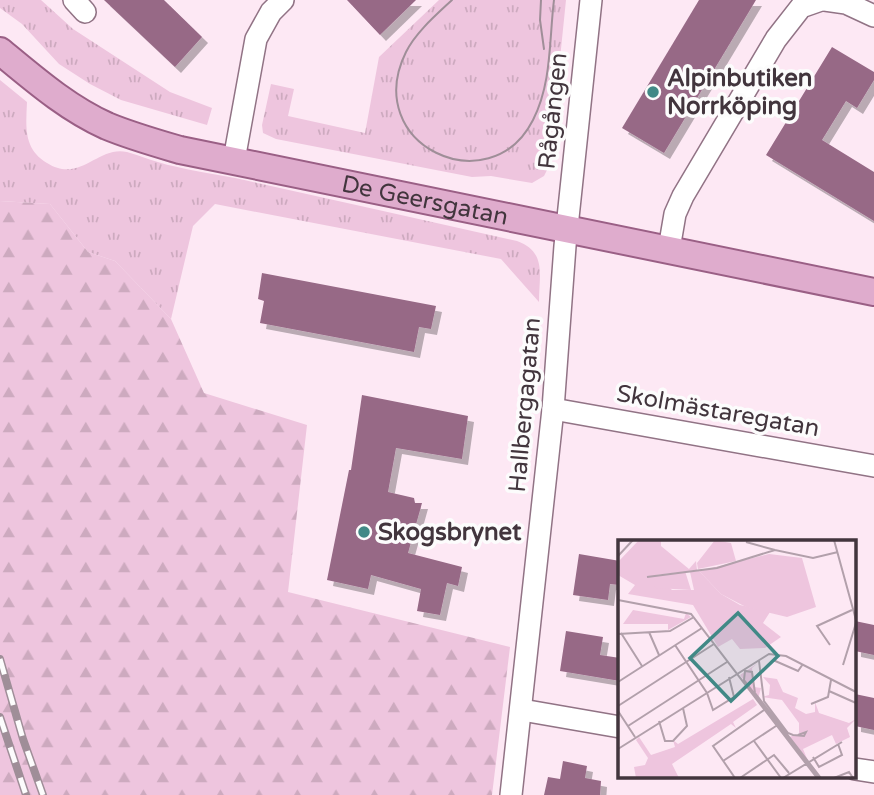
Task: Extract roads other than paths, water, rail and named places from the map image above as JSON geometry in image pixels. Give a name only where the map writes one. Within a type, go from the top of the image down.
[{"type":"main road","name":"De Geersgatan","points":[[0,51],[50,93],[106,125],[160,144],[874,292]]},
{"type":"street","points":[[234,160],[256,39],[271,12],[283,0]]},
{"type":"street","name":"Rågången","points":[[567,228],[591,0]]},
{"type":"street","points":[[668,249],[683,196],[776,39],[801,7],[823,0],[846,3],[874,16]]},
{"type":"street","name":"Hallbergagatan","points":[[511,795],[553,409],[567,228]]},
{"type":"street","name":"Skolmästaregatan","points":[[553,409],[874,466]]},
{"type":"street","points":[[522,709],[618,727]]},
{"type":"street","points":[[856,769],[874,772]]},
{"type":"tram line","points":[[452,0],[410,45],[396,85],[400,114],[415,137],[436,153],[462,160],[489,158],[513,145],[533,120],[547,76],[554,0]]},
{"type":"tram line","points":[[541,0],[540,20],[544,49]]},
{"type":"railway","points":[[0,659],[23,739],[43,795]]},
{"type":"railway","points":[[0,717],[26,795]]},
{"type":"place","name":"Alpinbutiken Norrköping","points":[[653,92]]},
{"type":"place","name":"Skogsbrynet","points":[[364,532]]}]
